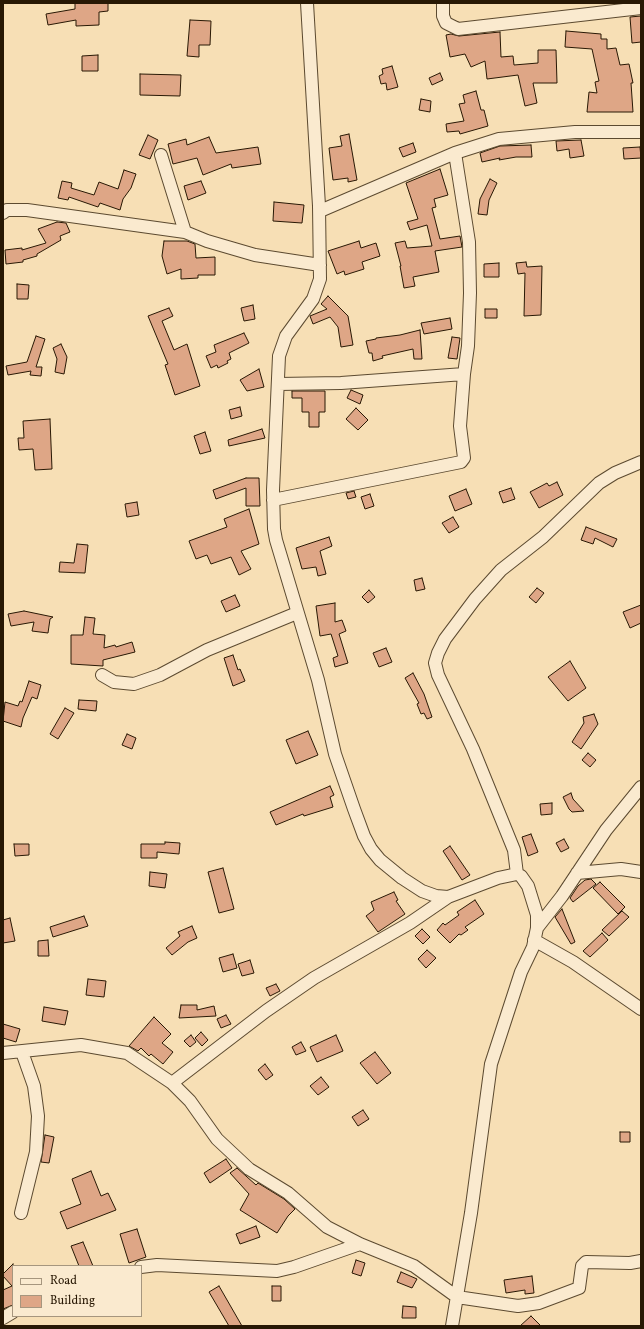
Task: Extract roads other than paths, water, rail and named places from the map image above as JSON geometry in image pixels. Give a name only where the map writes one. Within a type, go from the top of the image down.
[{"type":"street","points":[[307,3],[320,211],[320,279],[315,295],[308,307],[290,329],[282,345],[278,384],[273,500],[276,540],[318,680],[335,754],[364,836],[380,860],[402,878],[422,891],[436,896],[448,897]]},
{"type":"street","points":[[443,3],[446,23],[458,29],[641,8]]},
{"type":"street","points":[[320,211],[455,153],[483,143],[513,136],[575,132],[641,132]]},
{"type":"street","points":[[273,500],[461,462],[464,458],[460,426],[468,346],[470,292],[469,242],[455,153]]},
{"type":"street","points":[[161,155],[177,212],[185,232]]},
{"type":"street","points":[[3,213],[7,210],[27,210],[185,232],[207,241],[255,255],[320,265]]},
{"type":"street","points":[[278,384],[342,383],[464,374]]},
{"type":"street","points":[[517,874],[514,850],[473,750],[438,675],[435,663],[438,653],[445,639],[475,599],[501,570],[543,537],[599,483],[615,473],[641,462]]},
{"type":"street","points":[[102,675],[114,682],[134,684],[160,675],[207,650],[297,613]]},
{"type":"street","points":[[537,928],[606,830],[641,786]]},
{"type":"street","points":[[577,873],[621,869],[641,872]]},
{"type":"street","points":[[172,1083],[266,1011],[314,978],[410,923],[448,897],[498,878],[517,874],[521,876],[528,886],[537,915],[537,928],[491,1064],[472,1213],[452,1326]]},
{"type":"street","points":[[534,940],[573,962],[641,1009]]},
{"type":"street","points":[[3,1053],[81,1045],[107,1048],[127,1053],[172,1083],[190,1101],[217,1140],[249,1169],[288,1193],[327,1227],[360,1244],[414,1266],[457,1297],[518,1306],[539,1303],[579,1288],[582,1266],[586,1262],[630,1263],[641,1261]]},
{"type":"street","points":[[21,1213],[36,1152],[38,1116],[34,1086],[22,1052]]},
{"type":"street","points":[[142,1267],[158,1265],[278,1271],[294,1267],[360,1244]]},
{"type":"street","points":[[3,1318],[12,1313]]}]
